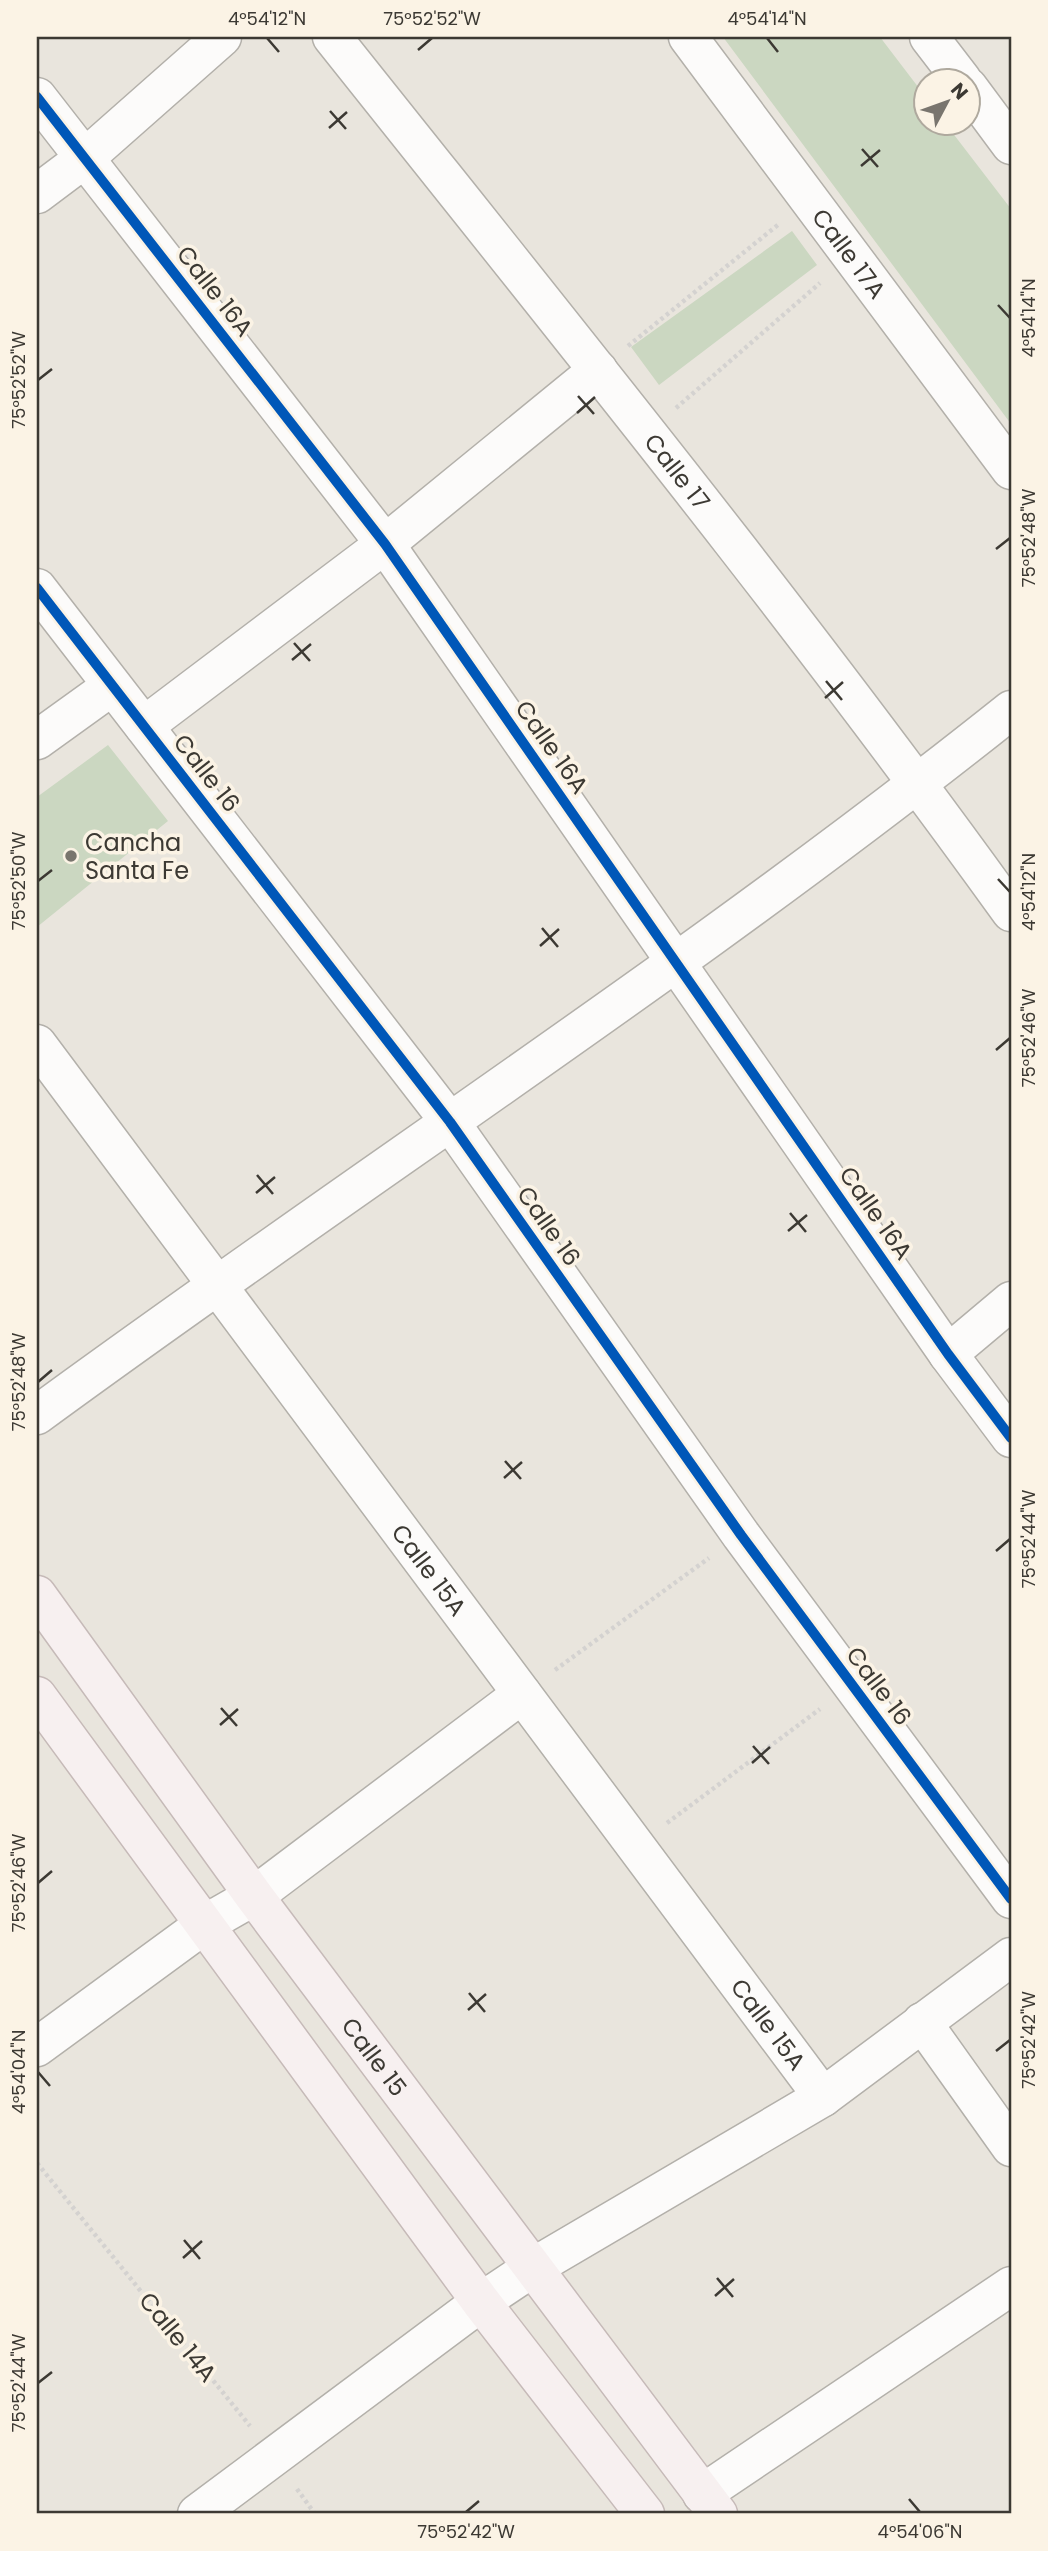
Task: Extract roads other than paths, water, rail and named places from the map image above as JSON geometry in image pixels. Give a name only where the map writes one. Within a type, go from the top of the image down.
[{"type":"main road","name":"Calle 15","points":[[37,1595],[254,1896],[710,2504]]},
{"type":"main road","points":[[37,1696],[481,2302],[645,2514]]},
{"type":"street","points":[[37,194],[85,158],[222,37]]},
{"type":"street","name":"Calle 17","points":[[332,37],[649,431],[919,784],[1011,912]]},
{"type":"street","name":"Calle 17A","points":[[688,37],[1011,470]]},
{"type":"street","points":[[929,37],[951,66]]},
{"type":"street","name":"Calle 16A","points":[[37,97],[385,544],[948,1354],[1011,1438]]},
{"type":"street","points":[[982,106],[1011,145]]},
{"type":"street","points":[[144,726],[385,544],[598,370]]},
{"type":"street","name":"Calle 16","points":[[37,588],[450,1122],[741,1535],[1011,1899]]},
{"type":"street","points":[[37,740],[112,686]]},
{"type":"street","points":[[37,1415],[214,1285],[450,1122],[676,960],[919,784],[1011,710]]},
{"type":"street","name":"Calle 15A","points":[[37,1044],[214,1285],[823,2097]]},
{"type":"street","points":[[948,1354],[1011,1301]]},
{"type":"street","points":[[37,2047],[205,1924],[254,1896],[522,1694]]},
{"type":"street","points":[[197,2514],[481,2302],[823,2097],[1011,1957]]},
{"type":"street","points":[[922,2022],[1011,2147]]},
{"type":"street","points":[[710,2504],[1011,2286]]},
{"type":"place","name":"Cancha Santa Fe","points":[[71,856]]}]
